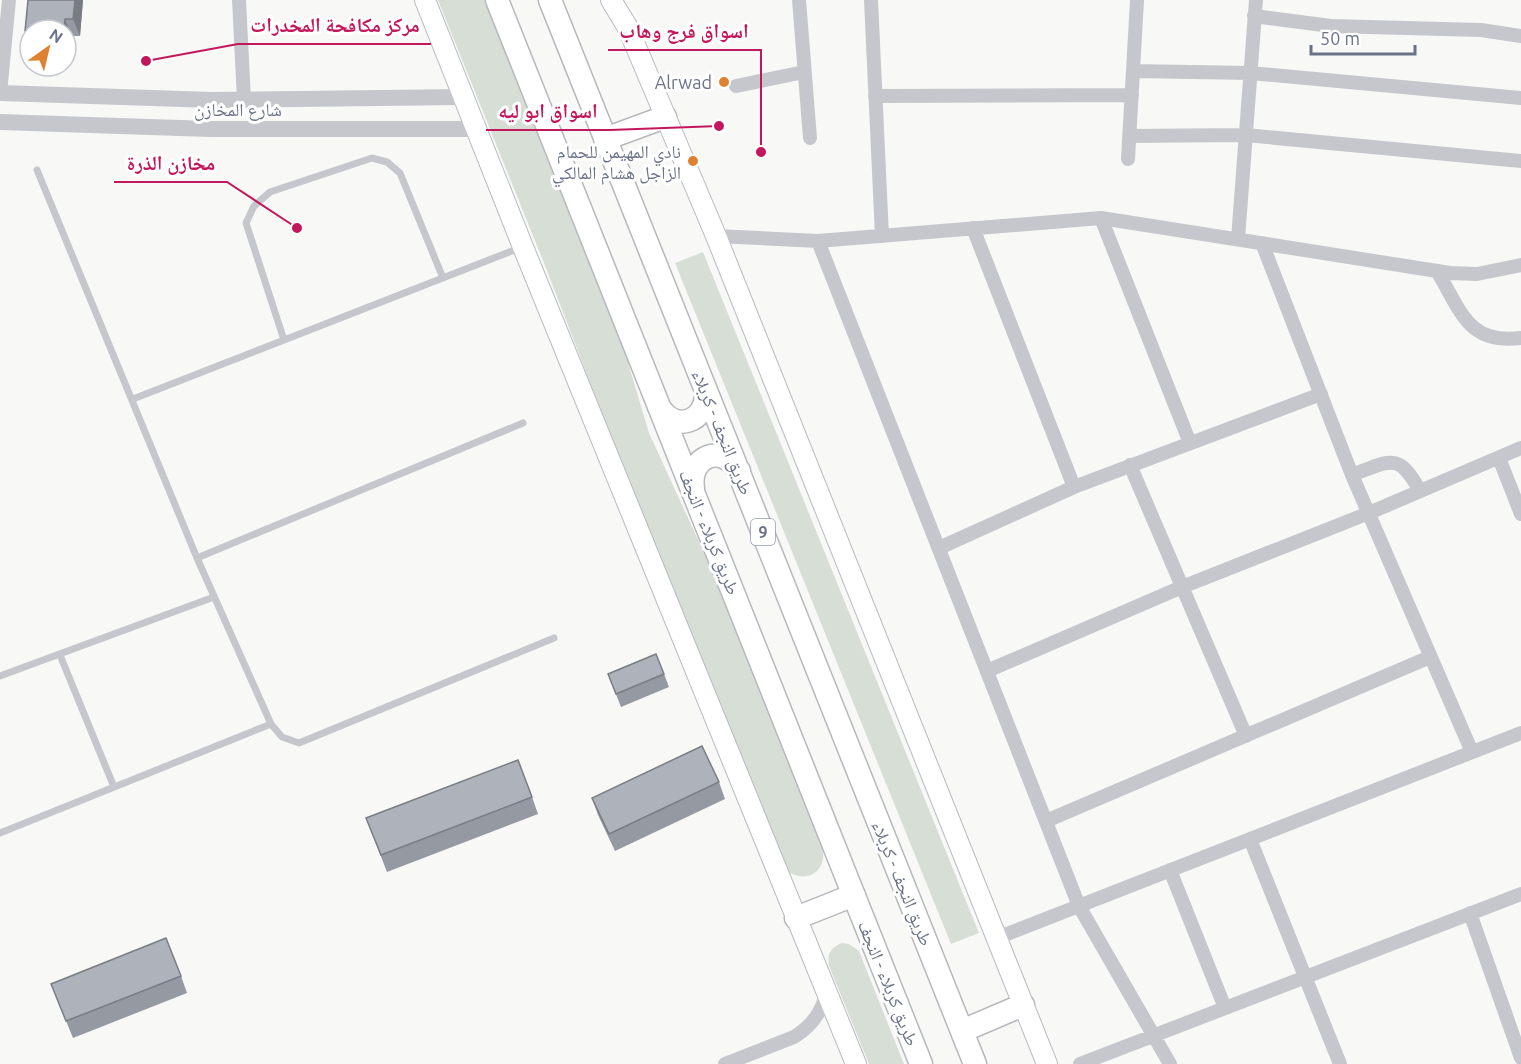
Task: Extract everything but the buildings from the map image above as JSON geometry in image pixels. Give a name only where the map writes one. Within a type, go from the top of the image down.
[{"type":"highway","name":"طريق كربلاء - النجف","points":[[497,0],[921,1064]]},
{"type":"highway","name":"طريق النجف - كربلاء","points":[[549,0],[975,1064]]},
{"type":"highway","points":[[605,139],[665,117]]},
{"type":"highway","points":[[659,407],[663,413],[675,421],[689,420],[701,412],[705,406],[706,392]]},
{"type":"highway","points":[[693,488],[693,472],[697,464],[711,456],[728,458],[739,471]]},
{"type":"highway","points":[[796,918],[854,896]]},
{"type":"highway","points":[[962,1031],[1023,1005]]},
{"type":"main road","points":[[425,0],[523,247],[856,1064]]},
{"type":"main road","points":[[611,0],[628,28],[716,236],[1047,1064]]},
{"type":"street","points":[[0,93],[9,0]]},
{"type":"street","points":[[238,0],[244,100]]},
{"type":"street","points":[[800,0],[810,138]]},
{"type":"street","points":[[871,0],[882,236]]},
{"type":"street","points":[[1128,159],[1137,0]]},
{"type":"street","points":[[1238,239],[1256,0]]},
{"type":"street","points":[[1254,16],[1331,26],[1481,30],[1521,36]]},
{"type":"street","points":[[1133,71],[1250,73],[1521,98]]},
{"type":"street","points":[[736,86],[804,72]]},
{"type":"street","name":"شارع المخازن","points":[[0,93],[244,100],[463,97]]},
{"type":"street","points":[[875,96],[1132,95]]},
{"type":"street","points":[[351,98],[344,116],[351,128]]},
{"type":"street","points":[[319,99],[325,110],[325,117],[319,128]]},
{"type":"street","name":"شارع المخازن","points":[[0,122],[210,129],[476,129]]},
{"type":"street","points":[[1129,136],[1245,135],[1521,160]]},
{"type":"street","points":[[716,236],[818,240],[1101,218],[1437,271],[1477,274],[1521,265]]},
{"type":"street","points":[[1101,218],[1191,443]]},
{"type":"street","points":[[973,228],[1074,487]]},
{"type":"street","points":[[818,240],[1079,906],[1170,1064]]},
{"type":"street","points":[[1263,243],[1352,475],[1472,752]]},
{"type":"street","points":[[1437,271],[1463,315],[1482,335],[1495,340],[1521,338]]},
{"type":"street","points":[[939,548],[1074,487],[1321,394]]},
{"type":"street","points":[[987,671],[1182,587],[1369,513],[1521,448]]},
{"type":"street","points":[[1499,458],[1521,514]]},
{"type":"street","points":[[1352,475],[1380,465],[1395,463],[1407,470],[1420,491]]},
{"type":"street","points":[[1130,465],[1246,736]]},
{"type":"street","points":[[1046,822],[1430,657]]},
{"type":"street","points":[[997,938],[1521,733]]},
{"type":"street","points":[[1250,839],[1340,1064]]},
{"type":"street","points":[[1170,870],[1225,1008]]},
{"type":"street","points":[[1080,1064],[1521,894]]},
{"type":"street","points":[[1470,913],[1521,1058]]},
{"type":"street","points":[[725,1064],[804,1031],[819,1013],[826,991]]},
{"type":"lane","points":[[284,340],[246,223],[254,206],[270,192],[372,158],[387,162],[400,173],[443,278]]},
{"type":"lane","points":[[37,170],[197,558],[271,724],[282,737],[299,743],[554,638]]},
{"type":"lane","points":[[133,399],[523,247]]},
{"type":"lane","points":[[197,558],[523,423]]},
{"type":"lane","points":[[0,676],[214,597]]},
{"type":"lane","points":[[60,655],[114,787]]},
{"type":"lane","points":[[0,833],[271,724]]},
{"type":"shaded area","points":[[438,0],[485,0],[621,339],[649,433],[706,557],[822,845],[822,863],[814,874],[800,876],[784,869]]},
{"type":"shaded area","points":[[703,252],[979,933],[951,944],[675,263]]},
{"type":"shaded area","points":[[842,943],[849,944],[859,951],[904,1064],[869,1064],[829,966],[830,952]]},
{"type":"place","name":"مركز مكافحة المخدرات","points":[[146,61]]},
{"type":"place","name":"Alrwad","points":[[724,82]]},
{"type":"place","name":"اسواق ابو ليه","points":[[719,126]]},
{"type":"place","name":"اسواق فرج وهاب","points":[[761,152]]},
{"type":"place","name":"نادي المهيمن للحمام الزاجل هشام المالكي","points":[[693,161]]},
{"type":"place","name":"مخازن الذرة","points":[[297,228]]}]
